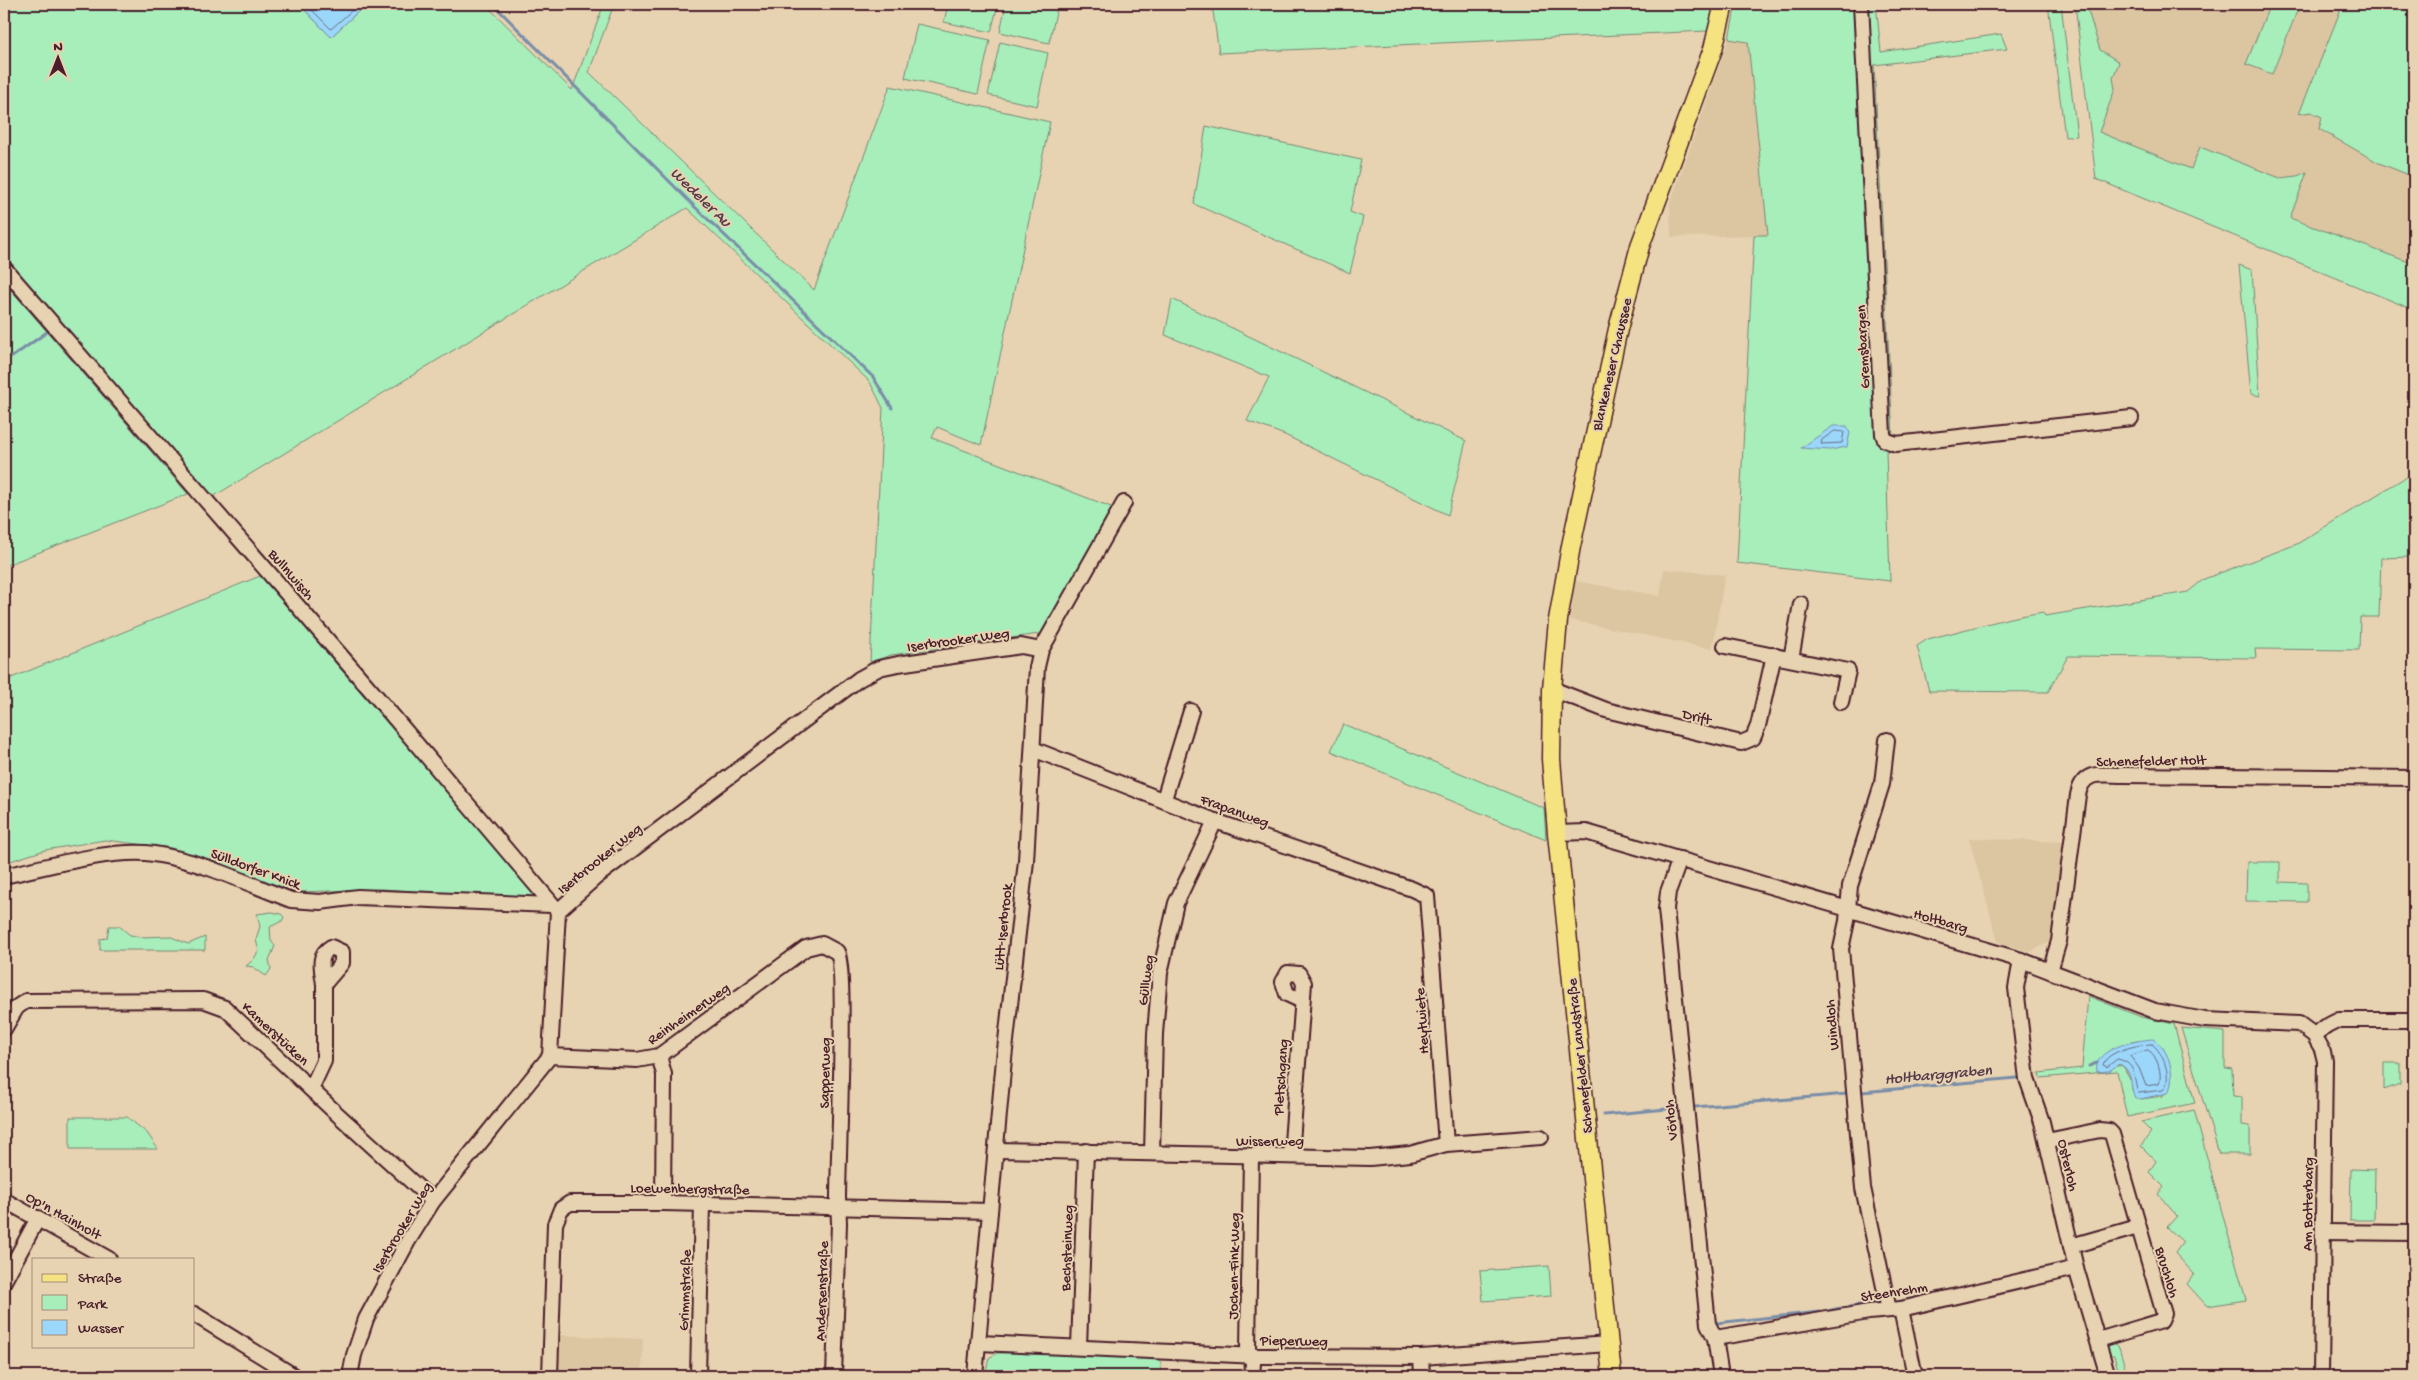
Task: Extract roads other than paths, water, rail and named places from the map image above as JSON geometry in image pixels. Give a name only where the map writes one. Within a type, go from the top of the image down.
[{"type":"main road","name":"Blankeneser Chaussee","points":[[1551,736],[1552,689],[1558,620],[1571,546],[1623,308],[1640,246],[1713,49],[1724,4]]},
{"type":"main road","name":"Schenefelder Landstraße","points":[[1551,736],[1557,833],[1612,1376]]},
{"type":"street","name":"Gremsbargen","points":[[1861,4],[1883,434],[1885,440],[1896,444],[2131,418]]},
{"type":"street","name":"Bullnwisch","points":[[4,268],[428,756],[555,908]]},
{"type":"street","name":"Lütt-Iserbrook","points":[[976,1376],[1004,1059],[1026,861],[1037,667],[1041,650],[1124,503]]},
{"type":"street","points":[[1791,658],[1801,604]]},
{"type":"street","name":"Iserbrooker Weg","points":[[350,1376],[354,1355],[366,1319],[433,1201],[550,1056],[555,908],[859,679],[879,668],[1021,646],[1041,650]]},
{"type":"street","points":[[1725,646],[1848,671],[1841,702]]},
{"type":"street","name":"Drift","points":[[1552,689],[1606,710],[1741,743],[1753,738],[1758,726],[1774,655]]},
{"type":"street","points":[[1164,799],[1191,712]]},
{"type":"street","name":"Windloh","points":[[1887,740],[1882,784],[1850,886],[1841,957],[1864,1188],[1895,1309],[1915,1376]]},
{"type":"street","name":"Frapanweg","points":[[1033,750],[1164,799],[1216,821],[1412,889],[1427,896]]},
{"type":"street","name":"Schenefelder Holt","points":[[2050,971],[2059,941],[2078,795],[2082,782],[2088,777],[2095,775],[2130,775],[2414,778]]},
{"type":"street","name":"Güllweg","points":[[1152,1153],[1155,1034],[1160,973],[1176,903],[1216,821]]},
{"type":"street","name":"Holtbarg","points":[[1557,833],[1586,832],[2021,960],[2155,1011],[2205,1020],[2291,1022],[2302,1026],[2314,1035]]},
{"type":"street","name":"Sülldorfer Knick","points":[[4,876],[114,854],[140,853],[154,854],[198,864],[291,900],[306,902],[358,897],[555,908]]},
{"type":"street","name":"Vörloh","points":[[1680,859],[1668,892],[1666,909],[1708,1324],[1715,1338],[1721,1376]]},
{"type":"street","name":"Heytwiete","points":[[1427,896],[1446,1144]]},
{"type":"street","name":"Reinheimerweg","points":[[550,1056],[637,1060],[659,1056],[806,948],[816,944],[828,946]]},
{"type":"street","name":"Sapperweg","points":[[828,946],[839,955],[842,964],[838,1207]]},
{"type":"street","name":"Osterloh","points":[[2021,960],[2016,988],[2025,1070],[2047,1142],[2076,1268],[2108,1376]]},
{"type":"street","points":[[311,1089],[324,1061],[324,984]]},
{"type":"street","name":"Kamerstücken","points":[[4,1029],[17,1007],[26,1002],[203,1000],[226,1008],[433,1201]]},
{"type":"street","name":"Pletschgang","points":[[1291,1156],[1302,1002]]},
{"type":"street","points":[[2314,1035],[2340,1020],[2414,1020]]},
{"type":"street","name":"Am Botterbarg","points":[[2314,1035],[2322,1049],[2325,1061],[2321,1376]]},
{"type":"street","points":[[659,1056],[664,1074],[663,1203]]},
{"type":"street","name":"Bruchloh","points":[[2047,1142],[2100,1130],[2109,1131],[2114,1138],[2164,1314],[2161,1321],[2098,1340]]},
{"type":"street","name":"Wisserweg","points":[[996,1150],[1370,1158],[1410,1154],[1446,1144],[1542,1137]]},
{"type":"street","name":"Bechsteinweg","points":[[1079,1347],[1086,1151]]},
{"type":"street","name":"Jochen-Fink-Weg","points":[[1251,1156],[1248,1349],[1253,1363],[1252,1376]]},
{"type":"street","name":"Op'n Hainholt","points":[[4,1200],[107,1258]]},
{"type":"street","name":"Loewenbergstraße","points":[[550,1376],[555,1224],[558,1214],[565,1205],[577,1202],[663,1203],[990,1211]]},
{"type":"street","name":"Grimmstraße","points":[[698,1376],[702,1204]]},
{"type":"street","name":"Andersenstraße","points":[[834,1376],[838,1207]]},
{"type":"street","points":[[4,1281],[38,1218]]},
{"type":"street","points":[[2071,1246],[2138,1227]]},
{"type":"street","points":[[2323,1232],[2414,1233]]},
{"type":"street","name":"Steenrehm","points":[[1715,1338],[1895,1309],[2076,1268]]},
{"type":"street","points":[[195,1315],[254,1353],[294,1376]]},
{"type":"street","name":"Pieperweg","points":[[979,1343],[1250,1355],[1421,1357],[1609,1344]]},
{"type":"street","points":[[1421,1357],[1422,1376]]},
{"type":"water","points":[[299,4],[366,4],[331,37]]},
{"type":"water","points":[[1833,426],[1847,426],[1850,433],[1847,447],[1830,450],[1801,448]]},
{"type":"water","points":[[2153,1039],[2164,1049],[2170,1063],[2171,1079],[2168,1093],[2141,1099],[2135,1098],[2129,1074],[2124,1067],[2119,1064],[2109,1071],[2097,1072],[2097,1064],[2108,1051],[2136,1041]]},
{"type":"waterway","name":"Wedeler Au","points":[[493,4],[695,207],[873,377],[892,408]]},
{"type":"waterway","points":[[12,357],[47,332]]},
{"type":"waterway","name":"Holtbarggraben","points":[[2089,1066],[2097,1063]]},
{"type":"waterway","name":"Holtbarggraben","points":[[1862,1092],[2017,1078]]},
{"type":"waterway","name":"Holtbarggraben","points":[[1695,1107],[1847,1094]]},
{"type":"waterway","name":"Holtbarggraben","points":[[1604,1115],[1677,1108]]},
{"type":"waterway","points":[[1898,1302],[1943,1292]]},
{"type":"waterway","points":[[1849,1307],[1879,1301]]},
{"type":"waterway","points":[[1827,1311],[1841,1308]]},
{"type":"waterway","points":[[1716,1323],[1820,1312]]}]
